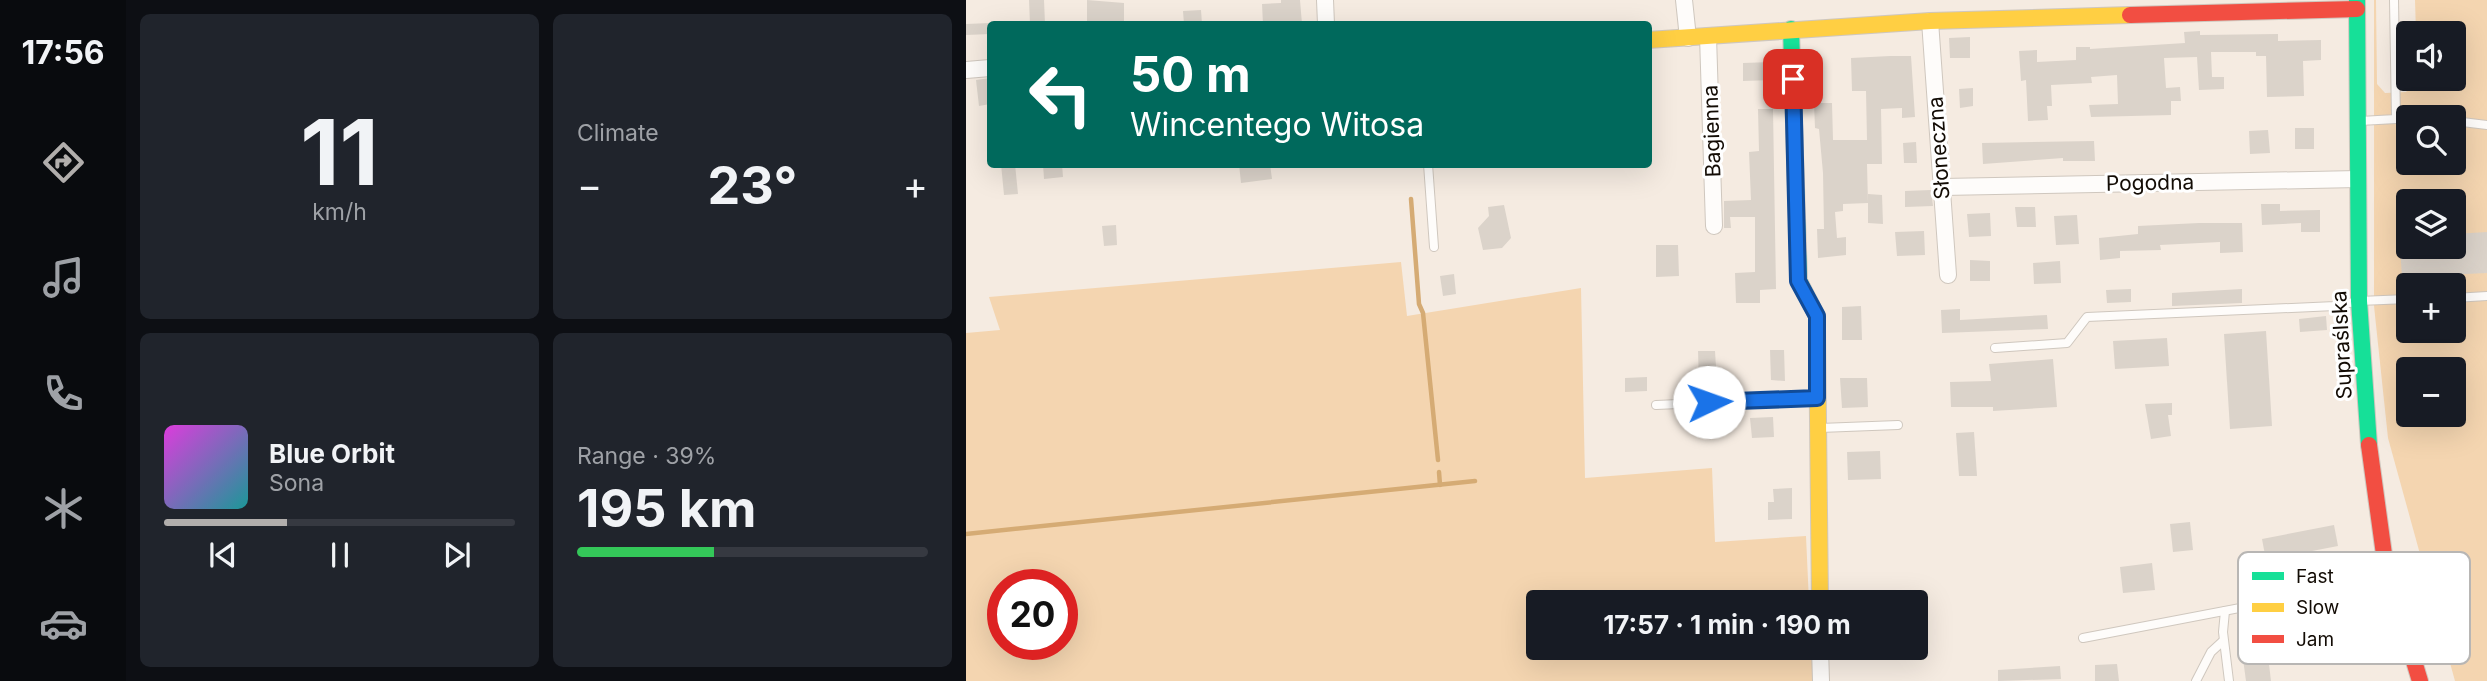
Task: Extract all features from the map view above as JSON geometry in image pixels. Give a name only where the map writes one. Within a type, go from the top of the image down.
[{"type":"street","points":[[1325,0],[1326,21]]},
{"type":"street","points":[[1684,0],[1688,38]]},
{"type":"street","points":[[1652,40],[1930,21],[2357,4]]},
{"type":"street","name":"Supraślska","points":[[2357,4],[2359,301],[2371,473],[2385,552]]},
{"type":"street","name":"Słoneczna","points":[[1930,21],[1948,275]]},
{"type":"street","points":[[1791,29],[1798,281],[1817,316],[1819,590]]},
{"type":"street","name":"Bagienna","points":[[1708,36],[1714,226]]},
{"type":"street","points":[[966,70],[987,68]]},
{"type":"street","name":"Pogodna","points":[[1942,187],[2358,179]]},
{"type":"street","points":[[1820,660],[1821,681]]},
{"type":"street","name":"Supraślska","points":[[2415,664],[2420,681]]},
{"type":"lane","points":[[2358,121],[2396,119],[2394,0]]},
{"type":"lane","points":[[2466,122],[2487,125]]},
{"type":"lane","points":[[1428,168],[1433,247]]},
{"type":"lane","points":[[2466,297],[2487,296]]},
{"type":"lane","points":[[1995,348],[2067,343],[2087,317],[2335,306],[2359,301],[2396,299]]},
{"type":"lane","points":[[1656,405],[1817,398]]},
{"type":"lane","points":[[1817,428],[1898,425]]},
{"type":"lane","points":[[2083,638],[2238,608]]},
{"type":"lane","points":[[2225,611],[2223,641],[2229,681]]},
{"type":"lane","points":[[2196,681],[2211,652],[2223,641]]},
{"type":"shaded area","points":[[2374,0],[2377,84],[2385,93],[2466,91],[2466,21],[2416,21],[2415,0],[2487,0],[2487,681],[2455,681],[2450,664],[2470,664],[2470,552],[2419,552],[2388,438],[2374,306]]},
{"type":"shaded area","points":[[1401,262],[1407,316],[1581,288],[1585,478],[1712,468],[1715,542],[1806,536],[1808,590],[1526,590],[1526,660],[1812,660],[1813,681],[966,681],[966,333],[1000,330],[989,297]]},
{"type":"building","points":[[1029,0],[1044,0],[1045,21],[1030,21]]},
{"type":"building","points":[[1087,0],[1124,3],[1124,21],[1087,21]]},
{"type":"building","points":[[1281,0],[1300,0],[1302,21],[1263,21],[1262,4],[1281,3]]},
{"type":"building","points":[[1201,10],[1202,21],[1184,21],[1183,11]]},
{"type":"building","points":[[987,23],[987,34],[966,35],[966,24]]},
{"type":"building","points":[[2200,31],[2200,35],[2278,34],[2278,41],[2321,40],[2321,60],[2303,61],[2304,96],[2267,97],[2266,56],[2256,56],[2256,52],[2211,52],[2212,77],[2224,77],[2224,89],[2199,90],[2197,57],[2164,58],[2166,88],[2180,87],[2181,101],[2171,101],[2171,115],[2091,117],[2089,105],[2118,104],[2117,75],[2091,77],[2092,83],[2051,85],[2052,106],[2047,106],[2048,120],[2028,121],[2026,80],[2021,81],[2019,51],[2037,50],[2037,62],[2076,60],[2076,47],[2090,49],[2185,43],[2184,32]]},
{"type":"building","points":[[1970,37],[1970,58],[1950,58],[1949,38]]},
{"type":"building","points":[[1911,56],[1915,117],[1902,118],[1902,108],[1881,109],[1882,164],[1867,164],[1868,203],[1843,204],[1843,211],[1835,212],[1837,238],[1846,237],[1846,255],[1818,258],[1817,229],[1824,229],[1823,173],[1819,129],[1815,128],[1814,103],[1832,103],[1833,140],[1867,140],[1866,91],[1852,91],[1851,58]]},
{"type":"building","points":[[1772,62],[1773,80],[1743,81],[1743,63]]},
{"type":"building","points":[[987,78],[987,105],[979,106],[976,80]]},
{"type":"building","points":[[1973,88],[1973,106],[1960,108],[1959,89]]},
{"type":"building","points":[[1758,109],[1773,109],[1776,289],[1760,290],[1760,303],[1736,303],[1735,273],[1755,272],[1755,217],[1730,217],[1731,228],[1724,228],[1724,201],[1751,200],[1749,152],[1759,151]]},
{"type":"building","points":[[2295,128],[2314,128],[2314,149],[2295,149]]},
{"type":"building","points":[[2268,130],[2270,153],[2250,154],[2249,131]]},
{"type":"building","points":[[2094,141],[2095,161],[2063,161],[2063,158],[1983,164],[1982,143]]},
{"type":"building","points":[[1916,142],[1917,163],[1904,163],[1903,143]]},
{"type":"building","points":[[1001,168],[1015,168],[1018,194],[1004,195]]},
{"type":"building","points":[[1043,168],[1062,168],[1063,177],[1044,179]]},
{"type":"building","points":[[1239,168],[1271,168],[1272,179],[1241,183]]},
{"type":"building","points":[[1931,190],[1933,206],[1905,207],[1905,191]]},
{"type":"building","points":[[1868,194],[1882,195],[1883,224],[1868,223]]},
{"type":"building","points":[[2261,204],[2280,204],[2280,211],[2320,210],[2320,232],[2301,232],[2301,223],[2262,225]]},
{"type":"building","points":[[1504,205],[1511,238],[1502,248],[1483,250],[1478,228],[1489,216],[1488,207]]},
{"type":"building","points":[[2015,207],[2035,207],[2036,227],[2017,227]]},
{"type":"building","points":[[1990,213],[1991,236],[1969,237],[1967,214]]},
{"type":"building","points":[[2077,215],[2079,244],[2056,245],[2054,216]]},
{"type":"building","points":[[2242,223],[2243,252],[2220,253],[2220,242],[2160,245],[2161,250],[2120,251],[2120,258],[2100,260],[2099,238],[2138,234],[2138,226]]},
{"type":"building","points":[[1116,225],[1117,245],[1104,246],[1102,226]]},
{"type":"building","points":[[1924,231],[1925,255],[1897,256],[1895,232]]},
{"type":"building","points":[[2487,232],[2487,273],[2402,273],[2401,259],[2466,259],[2466,233]]},
{"type":"building","points":[[1656,245],[1678,245],[1679,276],[1656,277]]},
{"type":"building","points":[[1970,260],[1990,261],[1990,281],[1970,281]]},
{"type":"building","points":[[2060,261],[2061,283],[2034,284],[2033,263]]},
{"type":"building","points":[[1454,274],[1456,294],[1443,296],[1440,276]]},
{"type":"building","points":[[2131,289],[2131,302],[2107,303],[2106,290]]},
{"type":"building","points":[[2242,289],[2242,303],[2172,306],[2172,293]]},
{"type":"building","points":[[1861,306],[1862,340],[1842,340],[1842,307]]},
{"type":"building","points":[[1960,309],[1960,320],[2047,315],[2048,329],[1942,333],[1941,310]]},
{"type":"building","points":[[2326,316],[2327,330],[2300,332],[2299,319]]},
{"type":"building","points":[[2266,331],[2272,426],[2230,429],[2224,334]]},
{"type":"building","points":[[2167,338],[2169,366],[2115,369],[2113,341]]},
{"type":"building","points":[[1770,350],[1784,350],[1785,381],[1771,380]]},
{"type":"building","points":[[1698,351],[1715,351],[1717,382],[1699,383]]},
{"type":"building","points":[[2053,359],[2057,407],[1993,411],[1993,407],[1951,407],[1950,382],[1991,381],[1989,364]]},
{"type":"building","points":[[1647,377],[1647,391],[1625,392],[1625,378]]},
{"type":"building","points":[[1840,378],[1867,378],[1868,407],[1842,408]]},
{"type":"building","points":[[2172,403],[2172,415],[2168,415],[2171,436],[2151,439],[2145,404]]},
{"type":"building","points":[[1773,417],[1774,437],[1752,438],[1750,418]]},
{"type":"building","points":[[1974,432],[1977,476],[1959,476],[1956,433]]},
{"type":"building","points":[[1880,451],[1881,479],[1848,480],[1847,452]]},
{"type":"building","points":[[1792,488],[1792,519],[1768,520],[1768,502],[1774,502],[1773,489]]},
{"type":"building","points":[[2190,522],[2193,550],[2173,552],[2170,524]]},
{"type":"building","points":[[2334,525],[2338,546],[2307,552],[2264,552],[2262,539]]},
{"type":"building","points":[[2152,563],[2155,590],[2123,593],[2120,567]]},
{"type":"building","points":[[2117,664],[2119,681],[2095,681],[2095,665]]},
{"type":"building","points":[[2244,664],[2269,664],[2271,681],[2246,681]]},
{"type":"building","points":[[2060,666],[2061,679],[1998,681],[1998,670]]},
{"type":"waterway","points":[[1411,199],[1419,304],[1423,313],[1438,460]]},
{"type":"waterway","points":[[1439,472],[1440,485]]},
{"type":"waterway","points":[[966,534],[1475,481]]},
{"type":"traffic: fast","points":[[2357,0],[2359,301],[2369,445]]},
{"type":"traffic: fast","points":[[1791,29],[1799,281],[1817,316],[1817,329]]},
{"type":"traffic: slow","points":[[1652,40],[1930,21],[2130,15]]},
{"type":"traffic: slow","points":[[1817,329],[1820,590]]},
{"type":"traffic: jam","points":[[2130,15],[2357,9]]},
{"type":"traffic: jam","points":[[2369,445],[2384,552]]},
{"type":"traffic: jam","points":[[2415,664],[2420,681]]},
{"type":"route","points":[[1709,402],[1817,398],[1817,316],[1798,281],[1793,79]]}]
